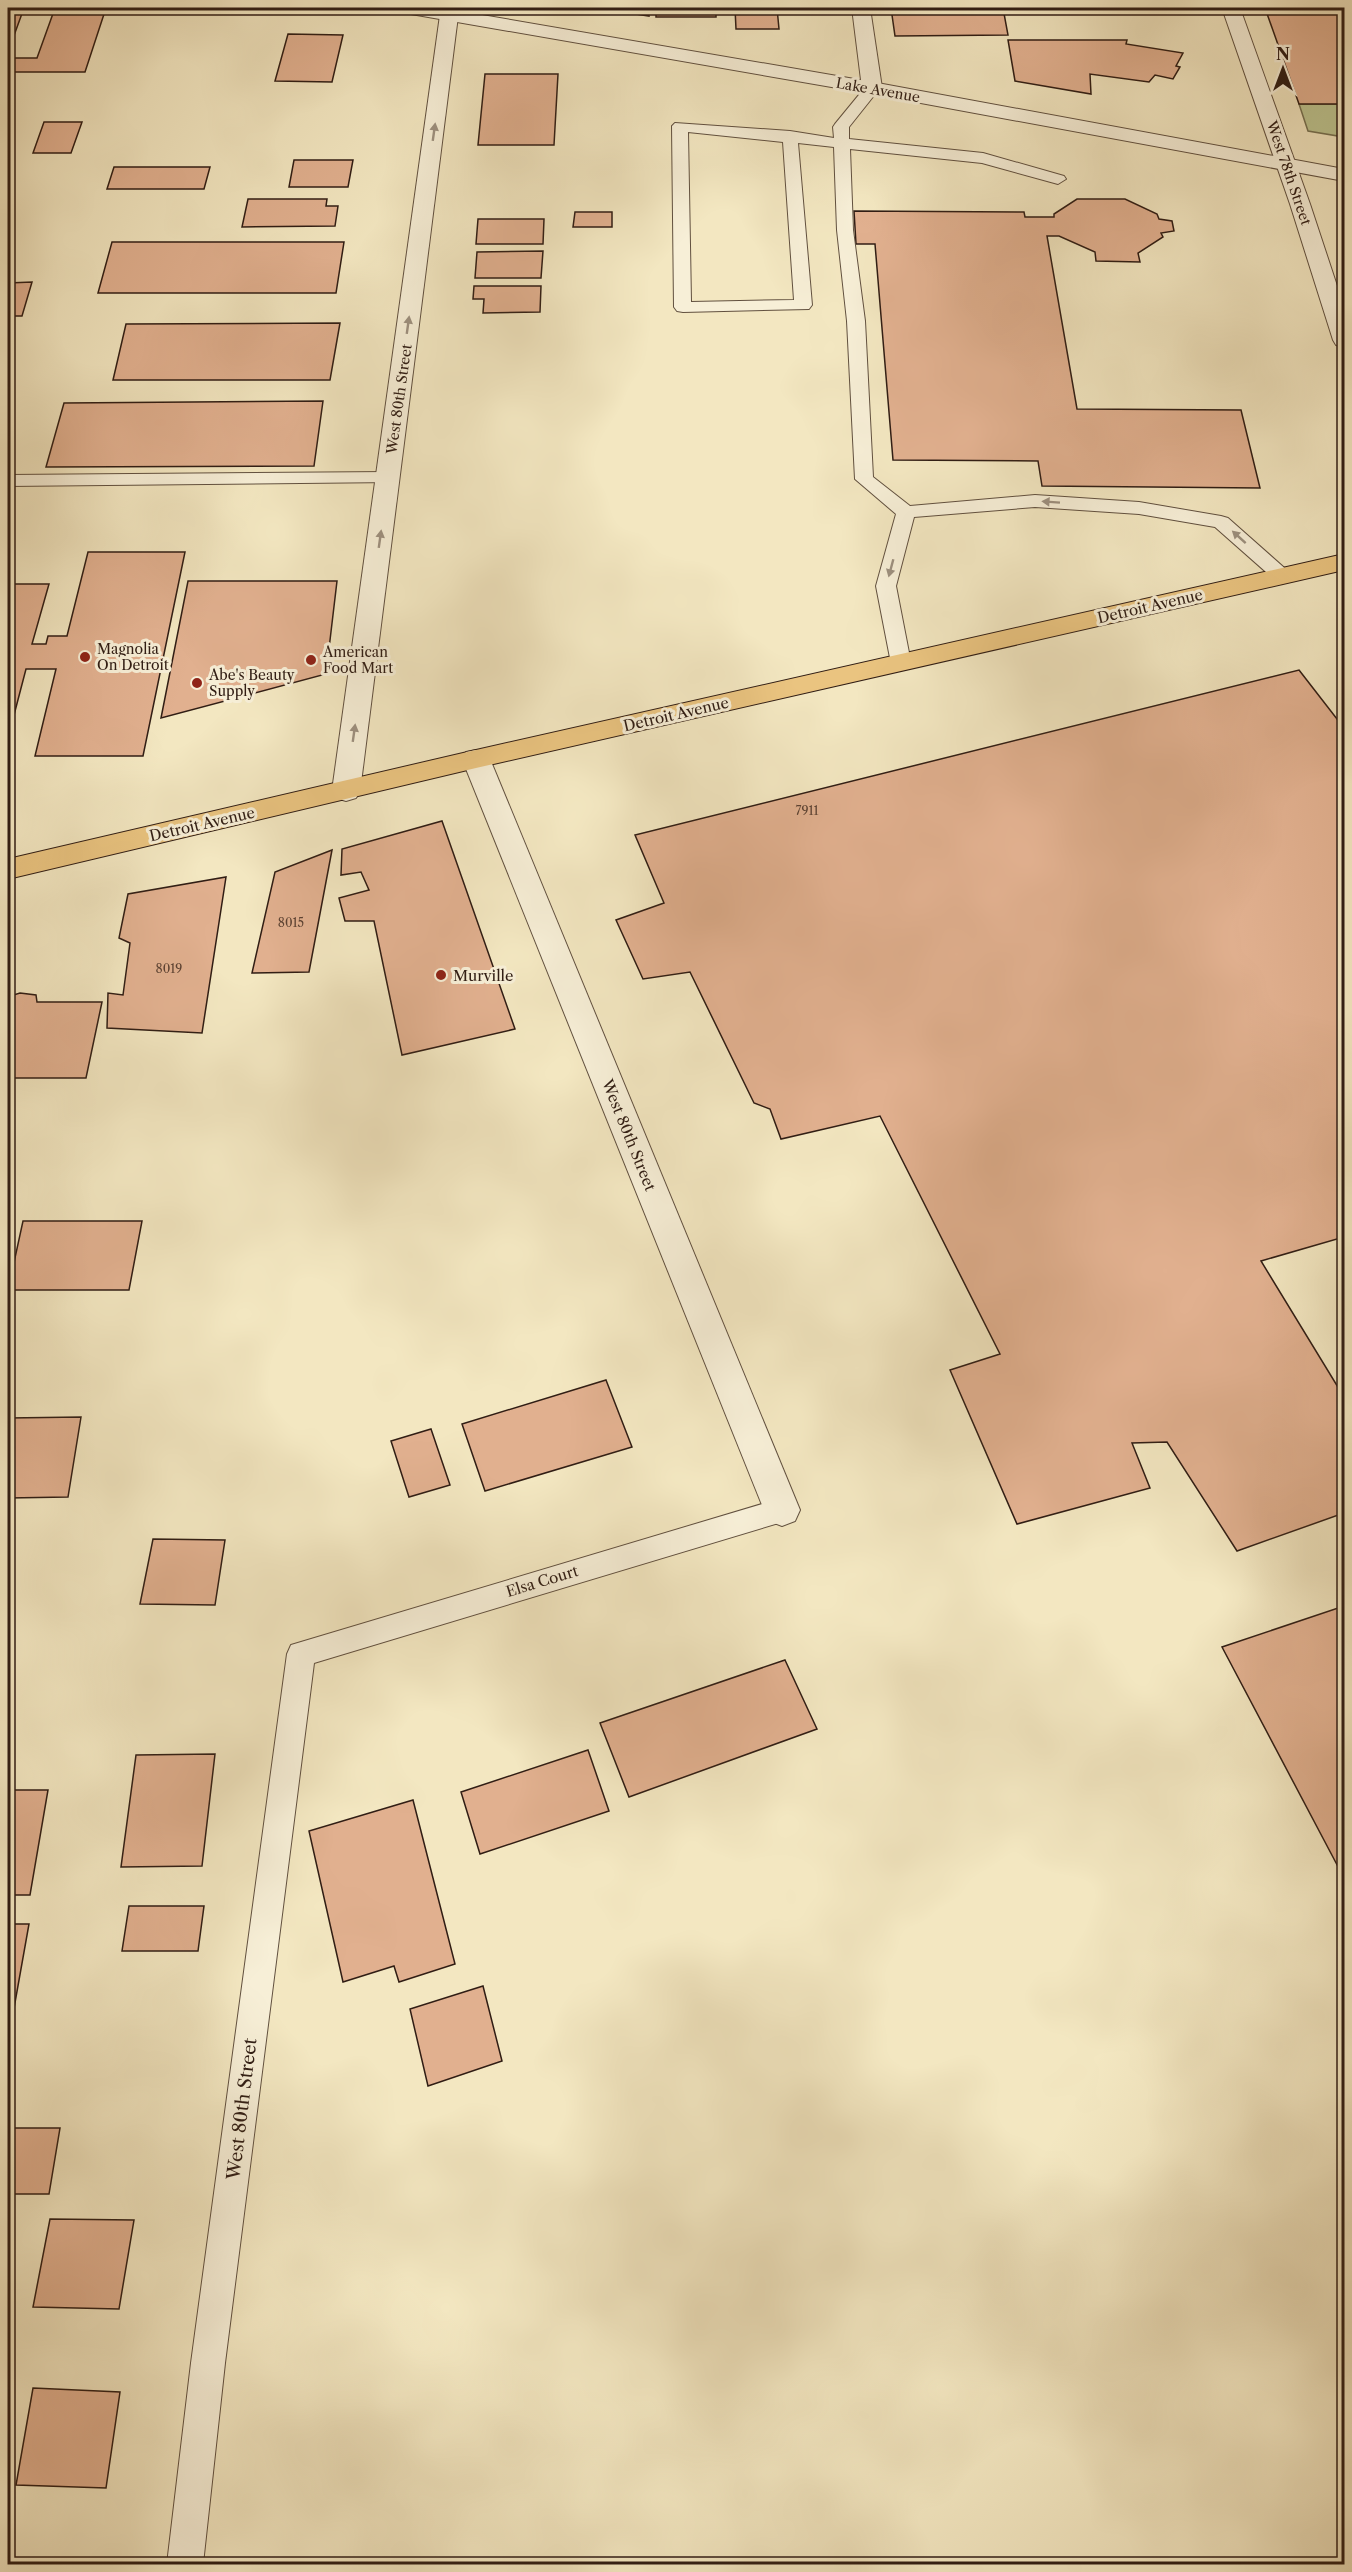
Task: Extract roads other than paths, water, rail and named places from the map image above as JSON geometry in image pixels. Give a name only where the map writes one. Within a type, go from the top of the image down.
[{"type":"main road","name":"Detroit Avenue","points":[[8,869],[476,759],[1344,562]]},
{"type":"street","name":"Lake Avenue","points":[[411,8],[450,11],[1344,175]]},
{"type":"street","points":[[861,8],[872,88]]},
{"type":"street","name":"West 78th Street","points":[[1231,8],[1287,165],[1344,340]]},
{"type":"street","name":"West 80th Street","points":[[346,791],[450,11]]},
{"type":"street","name":"West 80th Street","points":[[476,759],[782,1510]]},
{"type":"lane","points":[[872,88],[841,127],[845,230],[856,321],[864,479],[906,512],[1035,501],[1139,508],[1221,522],[1282,576]]},
{"type":"lane","points":[[790,136],[803,306],[684,308],[680,126],[790,136],[983,158],[1058,180]]},
{"type":"lane","points":[[8,481],[388,478]]},
{"type":"lane","points":[[901,663],[886,586],[906,512]]},
{"type":"lane","name":"Elsa Court","points":[[301,1654],[782,1510]]},
{"type":"lane","name":"West 80th Street","points":[[185,2565],[210,2351],[301,1654]]},
{"type":"place","name":"Magnolia On Detroit","points":[[85,657]]},
{"type":"place","name":"American Food Mart","points":[[311,660]]},
{"type":"place","name":"Abe's Beauty Supply","points":[[197,683]]},
{"type":"place","name":"Murville","points":[[441,975]]}]
